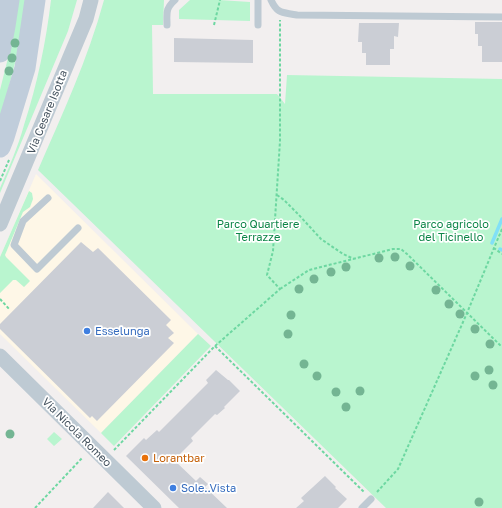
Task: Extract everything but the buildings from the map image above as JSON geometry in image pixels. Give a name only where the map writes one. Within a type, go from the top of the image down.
[{"type":"main road","points":[[0,52],[9,0]]},
{"type":"main road","points":[[0,147],[25,68],[35,0]]},
{"type":"street","name":"Via Cesare Isotta","points":[[0,224],[86,19],[91,0]]},
{"type":"street","name":"Via Nicola Romeo","points":[[0,356],[154,508]]},
{"type":"lane","points":[[167,25],[168,9],[175,0]]},
{"type":"lane","points":[[258,0],[258,26]]},
{"type":"lane","points":[[272,0],[277,10],[282,13],[297,15],[502,17]]},
{"type":"lane","points":[[48,198],[23,221],[14,245],[37,269],[78,228]]},
{"type":"lane","points":[[362,508],[371,499]]},
{"type":"path","points":[[214,26],[220,0]]},
{"type":"path","points":[[280,289],[267,275],[277,195],[280,141],[280,24],[282,13]]},
{"type":"path","points":[[277,195],[284,200],[321,239],[343,254],[354,259]]},
{"type":"path","points":[[215,346],[371,499],[398,468],[467,313],[502,229]]},
{"type":"path","points":[[494,248],[502,254]]},
{"type":"path","points":[[113,450],[215,346],[280,289],[309,270],[393,249],[401,249],[502,348]]},
{"type":"path","points":[[0,299],[10,310]]},
{"type":"path","points":[[35,508],[84,457]]},
{"type":"shaded area","name":"Esselunga","points":[[36,174],[198,334],[101,433],[0,334],[0,257]]},
{"type":"green space","points":[[18,0],[26,0],[20,44],[0,120],[0,90],[12,42]]},
{"type":"green space","points":[[51,0],[77,0],[68,31],[0,193],[0,188],[19,141],[37,79],[44,47]]},
{"type":"green space","name":"Parco Quartiere Terrazze","points":[[104,0],[164,0],[163,25],[152,25],[153,94],[277,94],[285,104],[287,75],[502,79],[502,508],[386,508],[38,170],[82,65],[98,22]]},
{"type":"green space","points":[[190,0],[250,2],[250,21],[179,19],[179,10]]},
{"type":"green space","points":[[29,191],[32,193],[33,199],[30,207],[23,212],[5,255],[30,281],[24,287],[16,280],[13,280],[0,293],[0,257]]},
{"type":"green space","points":[[198,334],[211,346],[114,446],[101,433]]},
{"type":"green space","points":[[54,432],[62,439],[54,446],[47,439]]},
{"type":"waterway","points":[[492,243],[502,219]]},
{"type":"place","name":"Esselunga","points":[[87,331]]},
{"type":"place","name":"Lorantbar","points":[[145,458]]},
{"type":"place","name":"Sole..Vista","points":[[173,488]]},
{"type":"park label","name":"Parco agricolo del Ticinello","points":[[451,230]]}]
